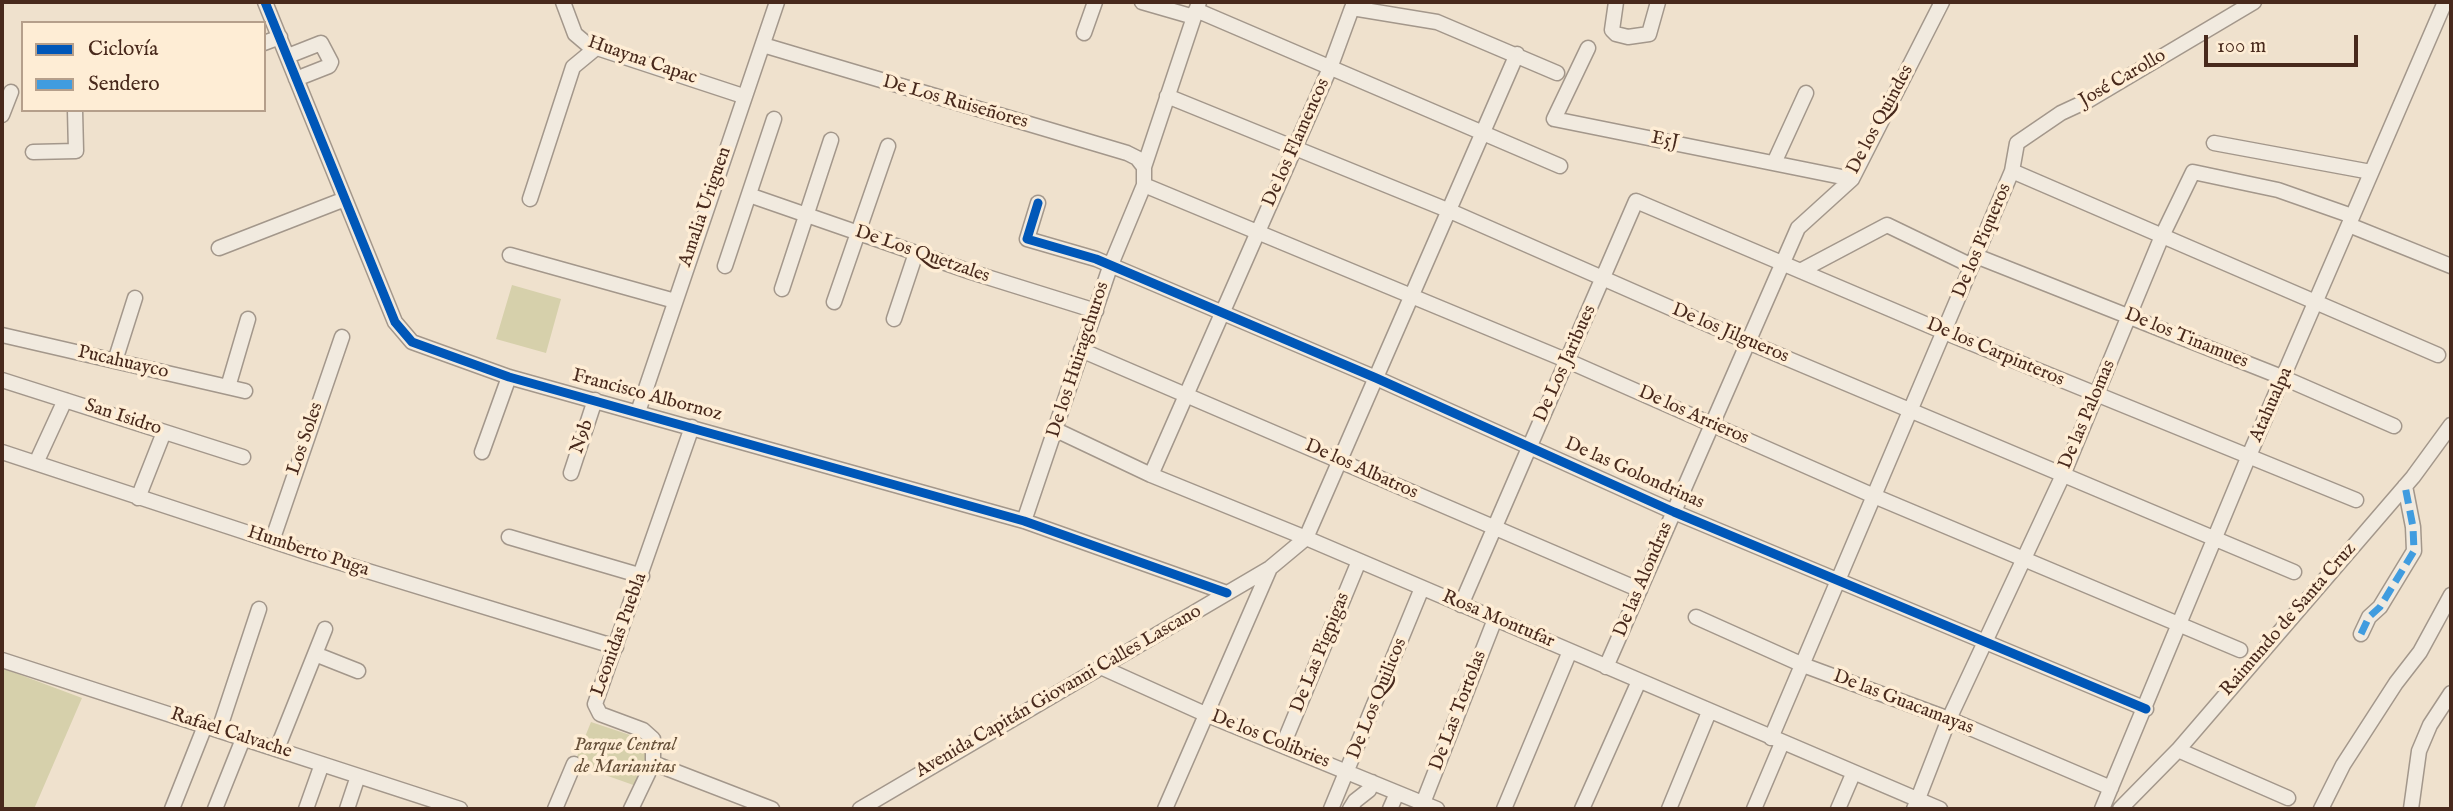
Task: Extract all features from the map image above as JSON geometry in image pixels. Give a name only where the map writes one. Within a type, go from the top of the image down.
[{"type":"street","name":"Francisco Albornoz","points":[[265,2],[395,322],[412,342],[509,377],[1024,521],[1227,593]]},
{"type":"street","name":"Huayna Capac","points":[[563,2],[580,41],[743,96]]},
{"type":"street","name":"Amalia Uriguen","points":[[638,412],[777,2]]},
{"type":"street","points":[[1084,33],[1095,2]]},
{"type":"street","points":[[1142,2],[1196,9],[1560,166]]},
{"type":"street","points":[[1616,2],[1612,30],[1628,37],[1649,34],[1658,2]]},
{"type":"street","name":"De los Quindes","points":[[1783,262],[1798,228],[1852,178],[1942,2]]},
{"type":"street","name":"José Carollo","points":[[2012,171],[2017,143],[2025,137],[2254,2]]},
{"type":"street","name":"Atahualpa","points":[[2102,809],[2146,709],[2248,458],[2445,2]]},
{"type":"street","name":"De los Flamencos","points":[[1151,475],[1330,68],[1352,8],[1437,22],[1557,73]]},
{"type":"street","name":"De los Huiragchuros","points":[[1024,521],[1110,267],[1144,185],[1143,167],[1196,9]]},
{"type":"street","points":[[266,42],[279,37]]},
{"type":"street","points":[[288,56],[321,43],[331,62],[329,66],[296,79]]},
{"type":"street","name":"De Los Ruiseñores","points":[[762,45],[1117,150],[1137,158],[1143,167]]},
{"type":"street","points":[[530,199],[573,67],[596,48]]},
{"type":"street","name":"E5J","points":[[1588,48],[1554,119],[1852,178]]},
{"type":"street","name":"Avenida Capitán Giovanni Calles Lascano","points":[[862,809],[1270,568],[1306,538],[1517,54]]},
{"type":"street","points":[[2,115],[12,91]]},
{"type":"street","points":[[1774,163],[1807,93]]},
{"type":"street","name":"De los Jilgueros","points":[[1167,96],[1450,211],[1748,342],[2294,572]]},
{"type":"street","points":[[33,152],[76,151],[75,112]]},
{"type":"street","points":[[725,266],[774,119]]},
{"type":"street","points":[[782,289],[831,140]]},
{"type":"street","points":[[2214,143],[2371,172]]},
{"type":"street","points":[[834,302],[888,146]]},
{"type":"street","name":"De los Piqueros","points":[[1754,809],[1803,665],[2012,171],[2438,355]]},
{"type":"street","name":"De las Palomas","points":[[1915,804],[1950,719],[2063,475],[2162,236],[2193,172],[2278,190],[2451,266]]},
{"type":"street","name":"De los Arrieros","points":[[1144,185],[1568,361],[1874,496],[2240,650]]},
{"type":"street","name":"De Los Quetzales","points":[[750,195],[916,253],[1096,311]]},
{"type":"street","points":[[219,248],[345,199]]},
{"type":"street","name":"De los Carpinteros","points":[[1636,201],[2248,458],[2356,499]]},
{"type":"street","name":"De Los Jaribues","points":[[1461,605],[1636,201]]},
{"type":"street","name":"De las Golondrinas","points":[[1038,203],[1027,239],[1096,259],[1376,378],[1674,512],[2146,709]]},
{"type":"street","name":"De los Tinamues","points":[[1802,270],[1887,225],[1974,261],[2129,317],[2284,378],[2394,426]]},
{"type":"street","points":[[894,319],[916,253]]},
{"type":"street","points":[[510,255],[675,301]]},
{"type":"street","name":"De las Alondras","points":[[1606,667],[1783,262]]},
{"type":"street","points":[[115,361],[135,298]]},
{"type":"street","points":[[228,387],[248,318]]},
{"type":"street","name":"Pucahuayco","points":[[2,335],[245,391]]},
{"type":"street","name":"Los Soles","points":[[272,541],[342,337]]},
{"type":"street","name":"De los Albatros","points":[[1081,350],[1640,590]]},
{"type":"street","points":[[482,452],[509,377]]},
{"type":"street","name":"San Isidro","points":[[2,380],[243,457]]},
{"type":"street","points":[[36,463],[65,400]]},
{"type":"street","name":"N9b","points":[[571,473],[595,400]]},
{"type":"street","name":"Raimundo de Santa Cruz","points":[[2120,809],[2178,750],[2405,486],[2451,425]]},
{"type":"street","name":"Leonidas Puebla","points":[[653,763],[655,749],[651,737],[631,724],[600,714],[595,707],[692,427]]},
{"type":"street","name":"Rosa Montufar","points":[[1056,430],[1151,475],[1306,538],[1639,681],[1853,774],[1915,804],[1940,809]]},
{"type":"street","points":[[138,498],[164,432]]},
{"type":"street","name":"Humberto Puga","points":[[2,452],[272,541],[616,647]]},
{"type":"street","points":[[2361,634],[2369,617],[2380,607],[2414,551],[2413,527],[2405,486]]},
{"type":"street","points":[[509,537],[642,576]]},
{"type":"street","name":"De Las Pigpigas","points":[[1283,745],[1359,561]]},
{"type":"street","points":[[1165,809],[1270,568]]},
{"type":"street","name":"De Los Quilicos","points":[[1331,809],[1349,772],[1422,588]]},
{"type":"street","points":[[2322,809],[2343,765],[2396,683],[2420,653],[2451,595]]},
{"type":"street","points":[[172,809],[212,728],[259,609]]},
{"type":"street","name":"De las Guacamayas","points":[[1696,617],[1803,665],[1950,719],[2111,788]]},
{"type":"street","name":"De Las Tortolas","points":[[1423,803],[1495,619]]},
{"type":"street","points":[[277,749],[325,629]]},
{"type":"street","points":[[1504,809],[1570,652]]},
{"type":"street","points":[[315,654],[358,671]]},
{"type":"street","name":"Rafael Calvache","points":[[2,660],[460,809]]},
{"type":"street","name":"De los Colibries","points":[[1103,668],[1205,714],[1437,809]]},
{"type":"street","points":[[1583,809],[1639,681]]},
{"type":"street","points":[[2411,809],[2419,751],[2430,725],[2451,693]]},
{"type":"street","points":[[1669,809],[1709,712]]},
{"type":"street","points":[[215,809],[243,739]]},
{"type":"street","points":[[2178,750],[2288,798]]},
{"type":"street","points":[[631,809],[653,763],[772,809]]},
{"type":"street","points":[[306,809],[323,764]]},
{"type":"street","points":[[555,809],[574,764]]},
{"type":"street","points":[[1838,809],[1853,774]]},
{"type":"street","points":[[347,809],[358,776]]},
{"type":"street","points":[[1350,809],[1355,801],[1369,790],[1372,782]]},
{"type":"street","points":[[1390,809],[1397,793]]},
{"type":"green space","points":[[512,285],[561,299],[546,353],[496,339]]},
{"type":"green space","points":[[2,668],[82,698],[34,809],[2,809]]},
{"type":"green space","name":"Parque Central de Marianitas","points":[[591,722],[645,740],[651,750],[639,787],[574,764]]},
{"type":"marked path","points":[[2361,634],[2369,617],[2380,607],[2414,551],[2413,527],[2405,486]]},
{"type":"cycle path","points":[[265,2],[395,322],[412,342],[509,377],[1024,521],[1227,593]]},
{"type":"cycle path","points":[[1038,203],[1027,239],[1096,259],[1376,378],[1674,512],[2146,709]]}]
